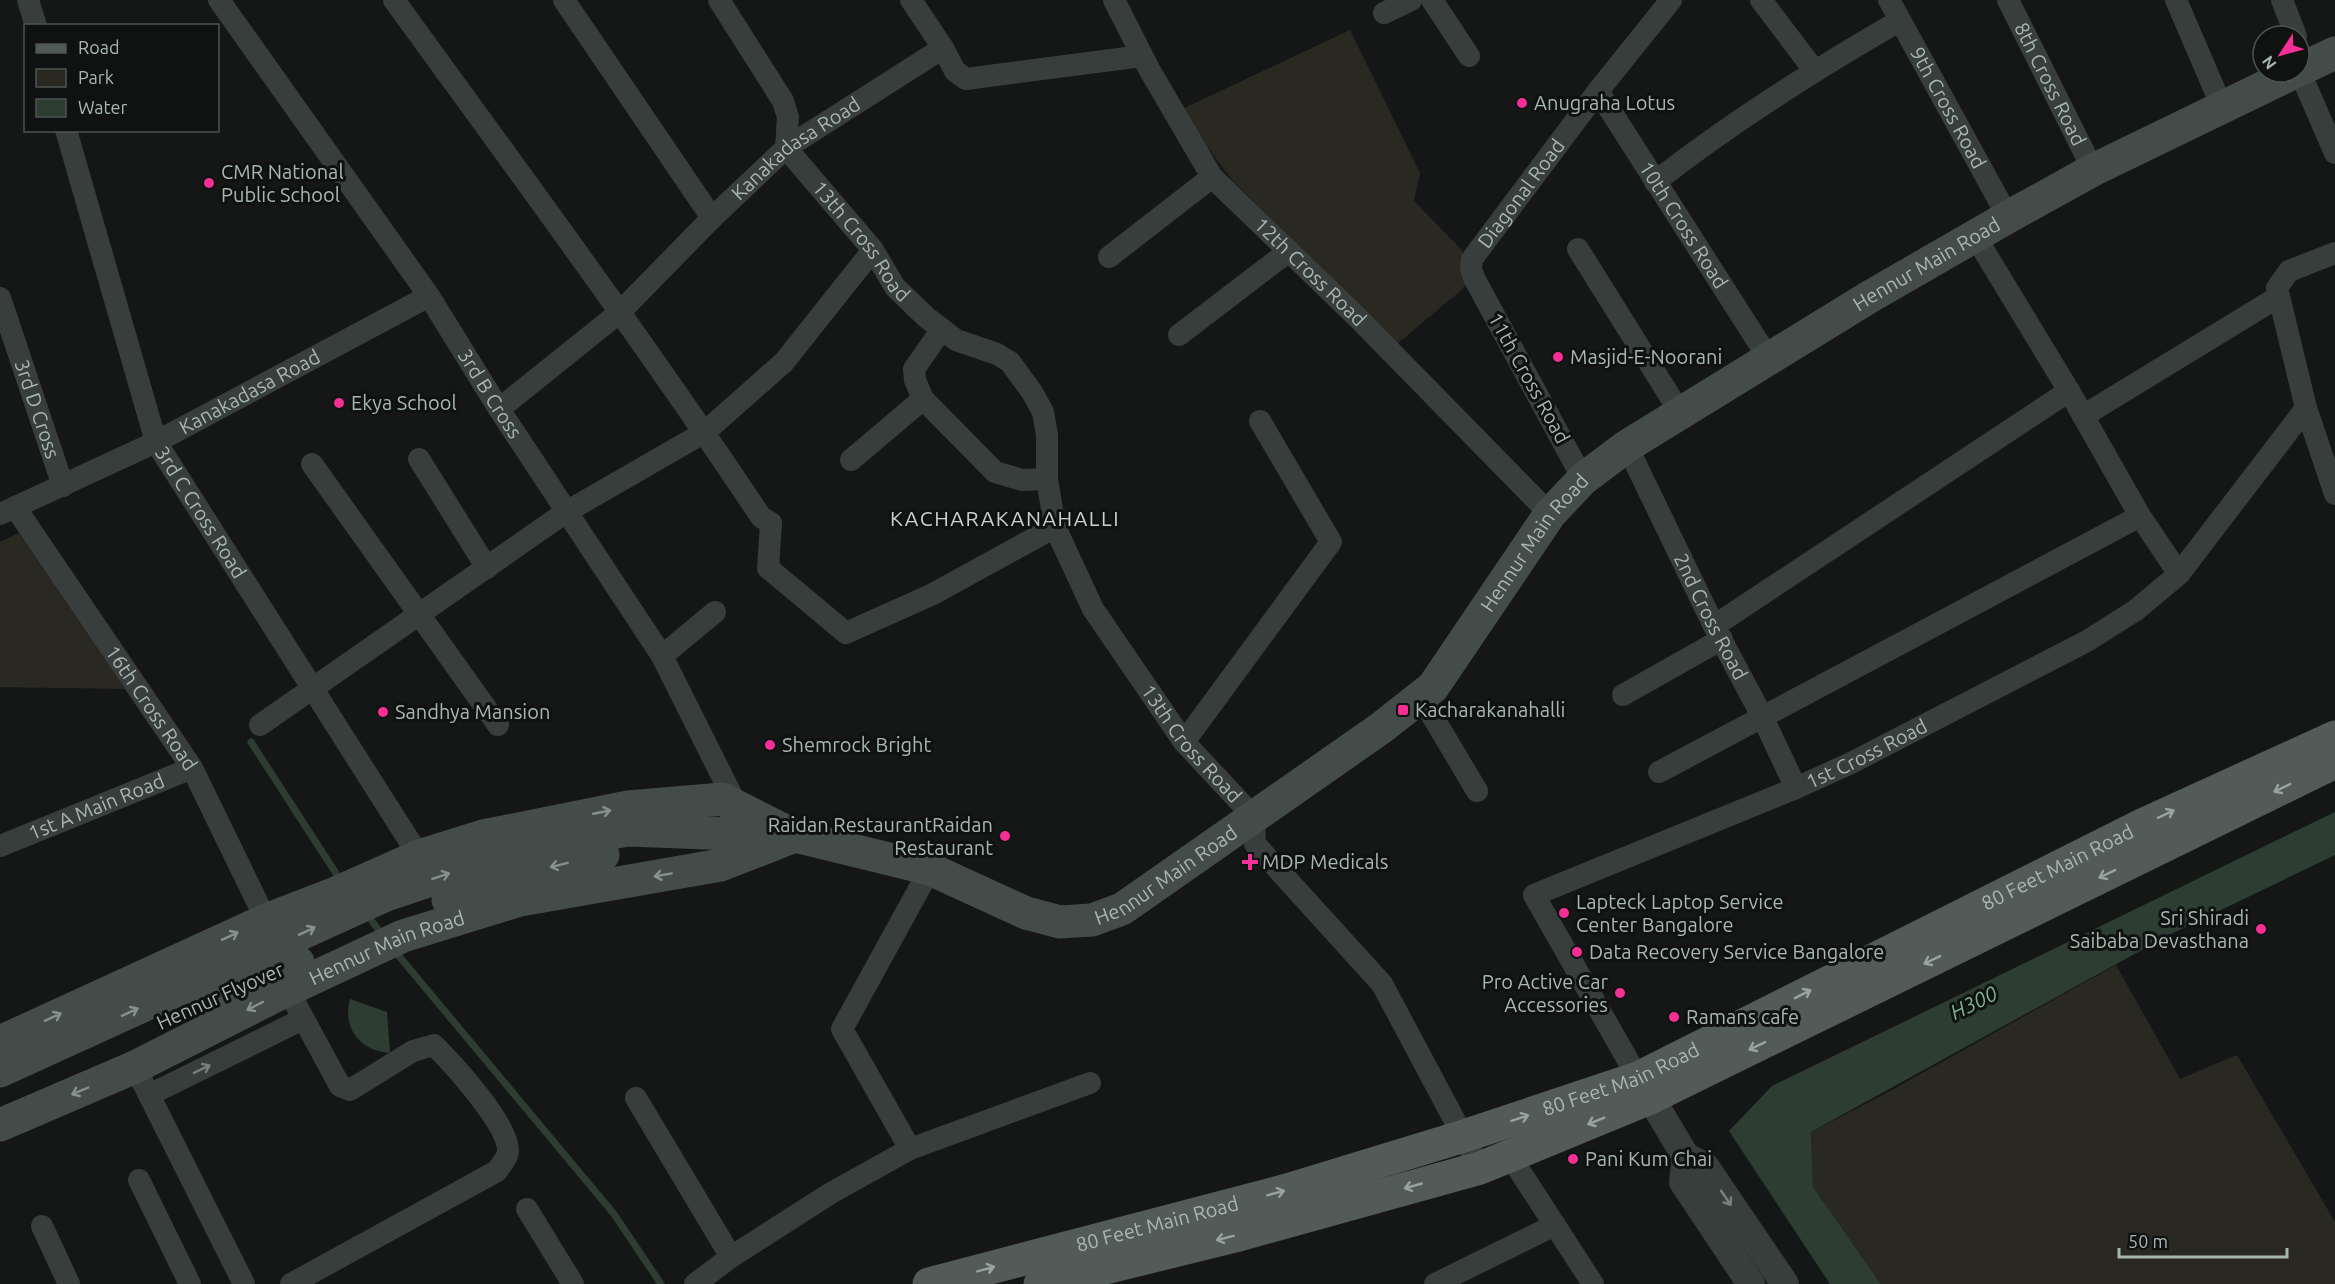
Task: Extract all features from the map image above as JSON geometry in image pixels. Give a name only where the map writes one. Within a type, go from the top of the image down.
[{"type":"main road","name":"Hennur Main Road","points":[[0,1125],[142,1081],[288,990],[386,915],[419,856],[483,836],[628,807],[722,799],[736,804],[795,836],[930,868],[1026,913],[1060,922],[1092,920],[1122,909],[1381,728],[1433,687],[1550,514],[1583,478],[1627,446],[1871,296],[2008,217],[2092,170],[2264,84]]},
{"type":"main road","name":"80 Feet Main Road","points":[[1040,1284],[1234,1236],[1480,1168],[1510,1156],[1644,1088],[2142,825],[2335,736]]},
{"type":"main road","name":"80 Feet Main Road","points":[[929,1284],[1287,1190],[1464,1136],[1644,1088],[2335,762]]},
{"type":"main road","name":"Hennur Flyover","points":[[0,1071],[386,915],[525,873],[589,857],[654,848],[719,832],[795,836]]},
{"type":"main road","name":"Hennur Main Road","points":[[0,1042],[266,920],[331,895],[386,915],[520,900],[721,865],[795,836]]},
{"type":"main road","name":"Hennur Flyover","points":[[0,1092],[386,915]]},
{"type":"street","points":[[28,0],[35,24]]},
{"type":"street","name":"3rd B Cross","points":[[219,0],[429,296],[498,409],[662,656],[736,804]]},
{"type":"street","points":[[394,0],[620,312],[705,432],[761,517],[771,523],[768,568],[846,633],[933,594],[1054,527]]},
{"type":"street","points":[[564,0],[712,218]]},
{"type":"street","points":[[719,0],[783,101],[788,117],[786,148]]},
{"type":"street","points":[[910,0],[943,48],[955,71],[966,79],[1143,56]]},
{"type":"street","name":"12th Cross Road","points":[[1114,0],[1212,177],[1358,318],[1550,514]]},
{"type":"street","points":[[1384,13],[1411,0]]},
{"type":"street","points":[[1432,0],[1469,56]]},
{"type":"street","name":"Diagonal Road","points":[[1474,278],[1472,259],[1598,91],[1671,0]]},
{"type":"street","points":[[1761,0],[1814,70]]},
{"type":"street","name":"9th Cross Road","points":[[1889,0],[2008,217]]},
{"type":"street","name":"8th Cross Road","points":[[2008,0],[2092,170]]},
{"type":"street","points":[[2176,0],[2222,106]]},
{"type":"street","points":[[2282,0],[2291,24]]},
{"type":"street","points":[[1655,182],[1709,140],[1814,70],[1899,21]]},
{"type":"street","name":"Kanakadasa Road","points":[[498,409],[620,312],[712,218],[786,148],[943,48]]},
{"type":"street","points":[[2311,78],[2335,153]]},
{"type":"street","name":"10th Cross Road","points":[[1598,91],[1769,359]]},
{"type":"street","name":"3rd C Cross Road","points":[[67,132],[156,442],[419,856]]},
{"type":"street","name":"13th Cross Road","points":[[786,148],[873,249],[896,287],[926,317],[956,340],[997,354],[1010,362],[1032,392],[1043,412],[1045,424],[1047,479],[1054,527],[1093,609],[1185,742],[1254,817],[1255,844],[1382,984],[1480,1168]]},
{"type":"street","points":[[1109,257],[1212,177]]},
{"type":"street","points":[[1975,236],[2140,516],[2179,574]]},
{"type":"street","points":[[260,725],[566,512],[705,432],[784,362],[873,249]]},
{"type":"street","points":[[1578,249],[1681,414]]},
{"type":"street","points":[[1179,335],[1289,251]]},
{"type":"street","points":[[2335,253],[2289,271],[2277,288],[2306,408],[2335,494]]},
{"type":"street","name":"11th Cross Road","points":[[1474,278],[1583,478]]},
{"type":"street","name":"Kanakadasa Road","points":[[8,510],[156,442],[429,296]]},
{"type":"street","points":[[2083,416],[2278,297]]},
{"type":"street","name":"3rd D Cross","points":[[0,298],[63,486]]},
{"type":"street","points":[[942,329],[914,369],[915,380],[923,399],[994,472],[1022,480],[1047,479]]},
{"type":"street","points":[[1623,695],[1718,633],[2068,391]]},
{"type":"street","points":[[851,460],[923,399]]},
{"type":"street","name":"1st Cross Road","points":[[1644,1088],[1534,895],[1796,788],[1851,763],[2087,641],[2136,610],[2179,574],[2306,408]]},
{"type":"street","points":[[1185,742],[1331,542],[1260,421]]},
{"type":"street","name":"2nd Cross Road","points":[[1627,446],[1796,788]]},
{"type":"street","points":[[420,459],[487,568]]},
{"type":"street","points":[[312,464],[498,725]]},
{"type":"street","name":"16th Cross Road","points":[[8,510],[192,768],[266,920]]},
{"type":"street","points":[[1659,772],[2140,516]]},
{"type":"street","points":[[662,656],[715,612]]},
{"type":"street","points":[[1421,697],[1477,791]]},
{"type":"street","name":"1st A Main Road","points":[[0,846],[192,768]]},
{"type":"street","points":[[910,1149],[842,1029],[930,868]]},
{"type":"street","points":[[288,990],[340,1086],[350,1090],[413,1051],[434,1045],[490,1112],[507,1138],[508,1154],[497,1171],[291,1284]]},
{"type":"street","points":[[244,1284],[142,1081],[303,1019]]},
{"type":"street","points":[[695,1284],[731,1257],[831,1193],[910,1149],[1090,1083]]},
{"type":"street","points":[[1644,1088],[1686,1157],[1705,1166],[1785,1284]]},
{"type":"street","points":[[636,1098],[731,1257]]},
{"type":"street","points":[[1510,1156],[1593,1284]]},
{"type":"street","points":[[1686,1157],[1683,1182],[1751,1284]]},
{"type":"street","points":[[139,1180],[190,1284]]},
{"type":"street","points":[[527,1209],[573,1284]]},
{"type":"street","points":[[1435,1284],[1555,1225]]},
{"type":"street","points":[[42,1226],[69,1284]]},
{"type":"green space","points":[[1350,30],[1420,173],[1414,201],[1462,250],[1465,287],[1397,344],[1232,180],[1180,110]]},
{"type":"green space","points":[[19,533],[125,689],[0,687],[0,542]]},
{"type":"green space","points":[[2116,965],[2180,1079],[2237,1055],[2335,1222],[2335,1284],[1881,1284],[1813,1187],[1811,1132],[1881,1096]]},
{"type":"water","name":"H300","points":[[2335,812],[2335,855],[2169,935],[1811,1132],[1813,1187],[1881,1284],[1830,1284],[1729,1131],[1772,1086]]},
{"type":"water","points":[[350,999],[387,1012],[390,1053],[370,1048],[356,1036],[349,1019]]},
{"type":"waterway","points":[[251,742],[341,881]]},
{"type":"waterway","points":[[366,913],[383,936]]},
{"type":"waterway","points":[[393,949],[614,1214],[661,1284]]},
{"type":"place","name":"Anugraha Lotus","points":[[1522,103]]},
{"type":"place","name":"CMR National Public School","points":[[209,183]]},
{"type":"place","name":"Masjid-E-Noorani","points":[[1558,357]]},
{"type":"place","name":"Ekya School","points":[[339,403]]},
{"type":"place","name":"Kacharakanahalli","points":[[1403,710]]},
{"type":"place","name":"Sandhya Mansion","points":[[383,712]]},
{"type":"place","name":"Shemrock Bright","points":[[770,745]]},
{"type":"place","name":"Raidan RestaurantRaidan Restaurant","points":[[1005,836]]},
{"type":"place","name":"MDP Medicals","points":[[1250,862]]},
{"type":"place","name":"Lapteck Laptop Service Center Bangalore","points":[[1564,913]]},
{"type":"place","name":"Sri Shiradi Saibaba Devasthana","points":[[2261,929]]},
{"type":"place","name":"Data Recovery Service Bangalore","points":[[1577,952]]},
{"type":"place","name":"Pro Active Car Accessories","points":[[1620,993]]},
{"type":"place","name":"Ramans cafe","points":[[1674,1017]]},
{"type":"place","name":"Pani Kum Chai","points":[[1573,1159]]},
{"type":"district","name":"KACHARAKANAHALLI","points":[[1005,519]]}]
